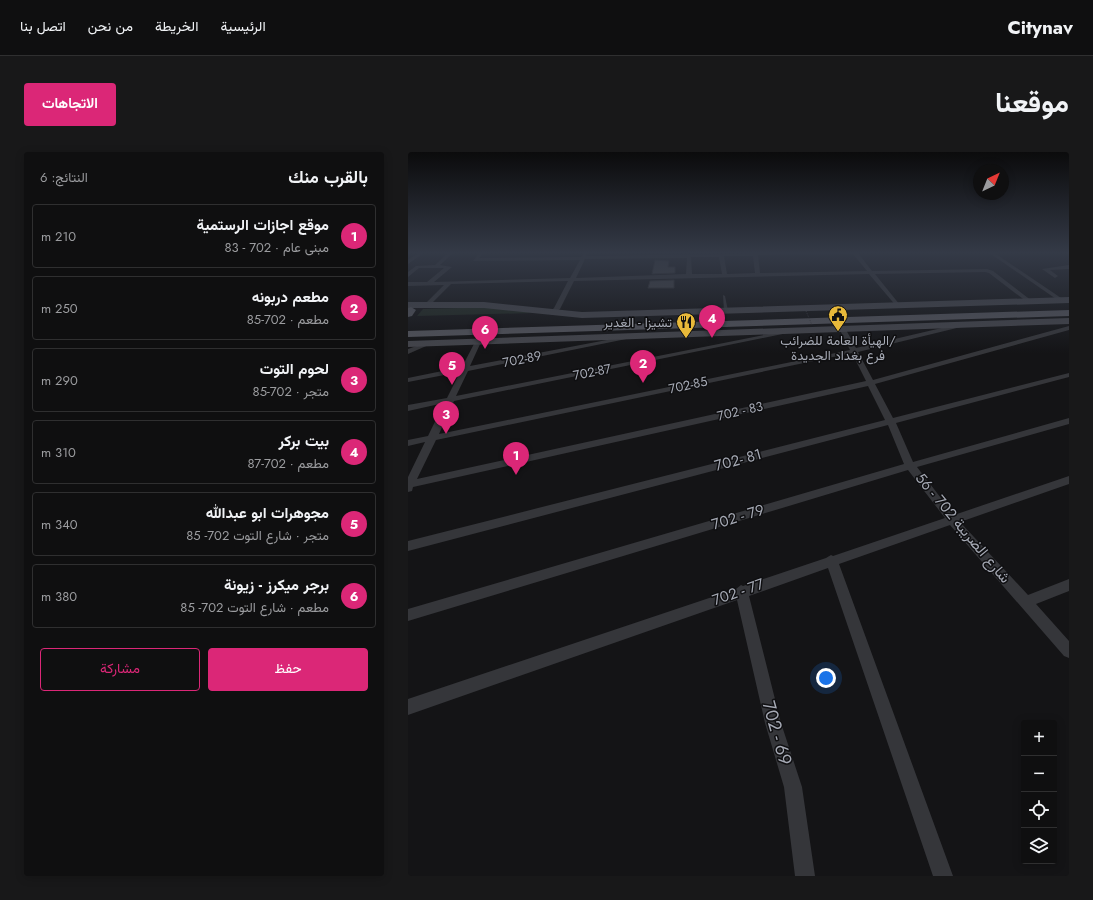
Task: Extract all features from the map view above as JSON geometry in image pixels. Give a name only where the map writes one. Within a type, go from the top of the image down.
[{"type":"main road","points":[[408,326],[1066,302]]},
{"type":"main road","points":[[408,334],[696,329],[1069,313]]},
{"type":"street","points":[[427,305],[446,286]]},
{"type":"street","points":[[554,311],[568,286]]},
{"type":"street","points":[[881,286],[897,305]]},
{"type":"street","points":[[1009,286],[1029,301]]},
{"type":"street","points":[[1041,286],[1066,302]]},
{"type":"street","points":[[410,309],[438,293]]},
{"type":"street","points":[[410,309],[427,305],[484,305],[582,315],[1029,301],[1066,302]]},
{"type":"street","points":[[408,344],[635,336],[696,329],[800,330],[1069,321]]},
{"type":"street","name":"702-85","points":[[408,443],[853,351],[967,324]]},
{"type":"street","name":"شارع الضريبة 702 - 56","points":[[842,328],[869,383],[890,420],[910,466],[953,521],[1069,651]]},
{"type":"street","name":"702 - 83","points":[[409,486],[869,383],[1069,328]]},
{"type":"street","name":"702-87","points":[[408,408],[800,330]]},
{"type":"street","name":"702-89","points":[[408,380],[465,371],[635,336]]},
{"type":"street","points":[[409,486],[478,342]]},
{"type":"street","points":[[408,352],[430,343]]},
{"type":"street","name":"702- 81","points":[[408,546],[890,420],[1069,375]]},
{"type":"street","name":"702 - 79","points":[[408,615],[910,466],[1069,421]]},
{"type":"street","name":"702 - 77","points":[[408,707],[831,560],[953,521],[1069,480]]},
{"type":"street","points":[[831,560],[943,876]]},
{"type":"street","points":[[1026,602],[1069,585]]},
{"type":"street","name":"702 - 69","points":[[740,592],[773,723],[793,786],[805,876]]},
{"type":"lane","points":[[724,296],[726,311]]},
{"type":"path","points":[[806,311],[812,325]]},
{"type":"shaded area","points":[[492,307],[534,313],[417,316],[423,309]]},
{"type":"building","points":[[649,286],[674,286],[674,288],[648,288]]},
{"type":"place","name":"الهيأة العامة للضرائب/ فرع بغداد الجديدة","points":[[838,332]]},
{"type":"place","name":"بيت بركر","points":[[712,338]]},
{"type":"place","name":"تشيزا - الغدير","points":[[686,339]]},
{"type":"place","name":"برجر ميكرز - زيونة","points":[[485,349]]},
{"type":"place","name":"مطعم دربونه","points":[[643,383]]},
{"type":"place","name":"مجوهرات ابو عبدالله","points":[[452,385]]},
{"type":"place","name":"لحوم التوت","points":[[446,434]]},
{"type":"place","name":"موقع اجازات الرستمية","points":[[516,475]]}]
